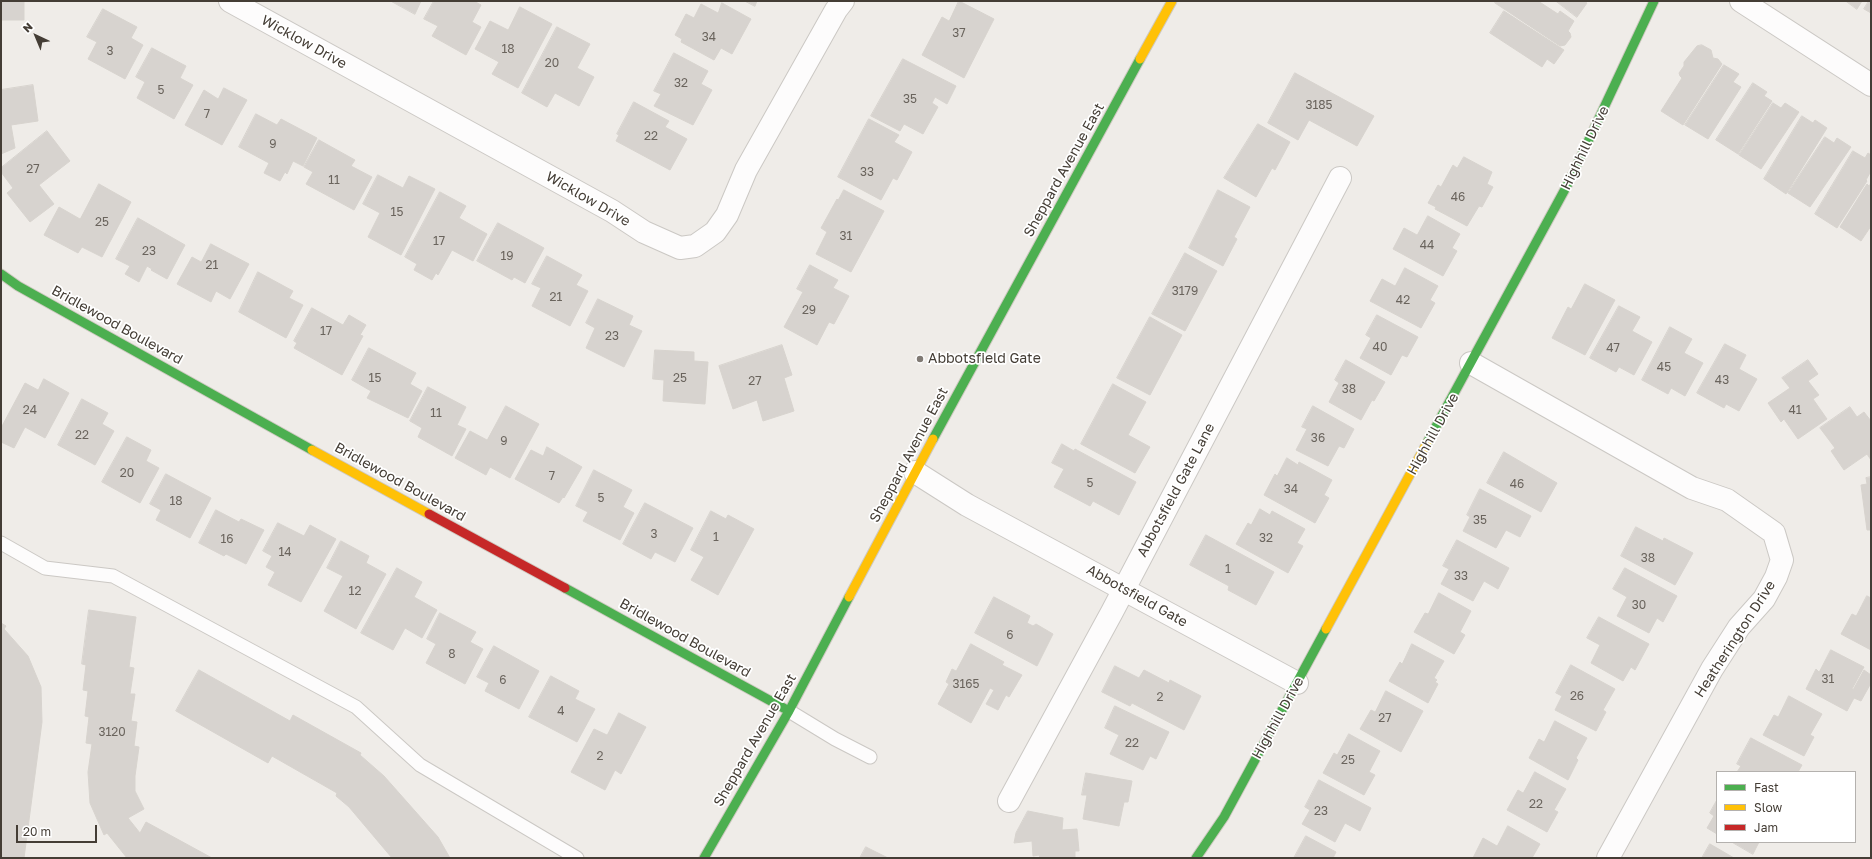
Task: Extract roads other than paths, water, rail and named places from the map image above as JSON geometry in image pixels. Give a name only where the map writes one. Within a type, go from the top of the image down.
[{"type":"street","name":"Wicklow Drive","points":[[230,1],[612,211],[644,232],[680,248],[695,246],[715,232],[727,215],[746,170],[836,10],[843,1]]},
{"type":"street","name":"Sheppard Avenue East","points":[[704,858],[789,710],[915,472],[1172,1]]},
{"type":"street","name":"Highhill Drive","points":[[1196,858],[1224,817],[1570,180],[1654,1]]},
{"type":"street","points":[[1741,1],[1871,86]]},
{"type":"street","name":"Abbotsfield Gate Lane","points":[[1009,801],[1124,589],[1340,178]]},
{"type":"street","name":"Bridlewood Boulevard","points":[[1,274],[18,286],[335,462],[789,710]]},
{"type":"street","name":"Heatherington Drive","points":[[1471,363],[1692,488],[1727,500],[1774,534],[1782,560],[1776,577],[1764,599],[1739,627],[1712,669],[1608,858]]},
{"type":"street","name":"Abbotsfield Gate","points":[[915,472],[967,505],[1297,683]]},
{"type":"lane","points":[[1,543],[45,568],[113,576],[349,703],[356,707],[420,766],[577,858]]},
{"type":"lane","points":[[789,710],[835,739],[870,757]]},
{"type":"place","name":"Abbotsfield Gate","points":[[920,359]]}]
